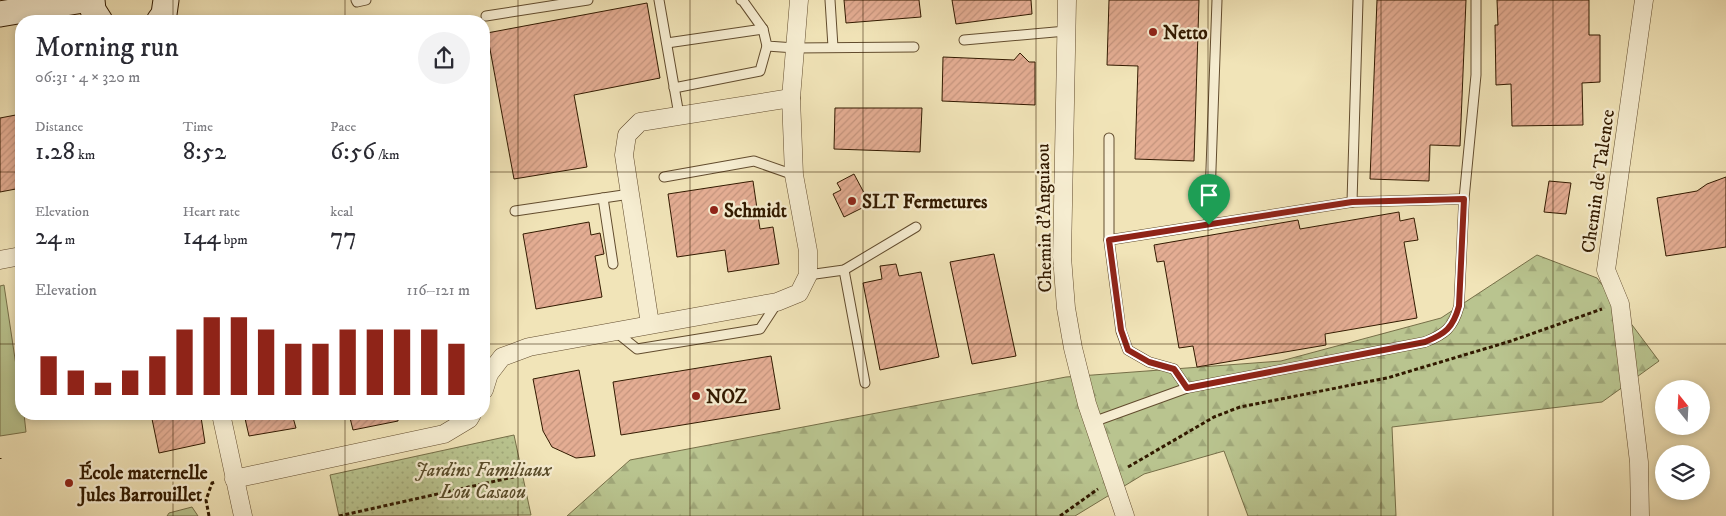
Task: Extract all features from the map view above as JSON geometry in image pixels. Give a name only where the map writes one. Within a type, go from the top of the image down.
[{"type":"main road","points":[[0,14],[83,0]]},
{"type":"main road","points":[[92,0],[93,10],[96,15]]},
{"type":"main road","points":[[163,15],[166,0]]},
{"type":"street","points":[[490,373],[502,357],[530,347],[777,302],[799,293],[808,275],[808,251],[794,175],[791,98],[799,0]]},
{"type":"street","name":"Chemin d'Anguiaou","points":[[1067,0],[1062,257],[1066,308],[1073,348],[1093,422],[1125,516]]},
{"type":"street","name":"Chemin de Talence","points":[[1640,516],[1639,462],[1620,304],[1606,270],[1644,0]]},
{"type":"street","points":[[650,324],[624,155],[627,135],[640,122],[679,114],[791,98]]},
{"type":"street","points":[[0,260],[15,257]]},
{"type":"street","points":[[222,420],[243,516]]},
{"type":"street","points":[[234,479],[444,434],[467,420]]},
{"type":"lane","points":[[356,0],[357,2],[366,0]]},
{"type":"lane","points":[[490,15],[588,0]]},
{"type":"lane","points":[[659,0],[679,114]]},
{"type":"lane","points":[[674,88],[760,71],[767,46],[763,29],[744,1],[741,0]]},
{"type":"lane","points":[[830,0],[833,48]]},
{"type":"lane","points":[[1209,225],[1217,0]]},
{"type":"lane","points":[[1352,202],[1358,0]]},
{"type":"lane","points":[[1093,422],[1187,388],[1425,342],[1446,331],[1455,319],[1459,306],[1464,199],[1476,75],[1476,0]]},
{"type":"lane","points":[[666,44],[763,29]]},
{"type":"lane","points":[[964,40],[1066,31]]},
{"type":"lane","points":[[767,46],[795,48],[914,47]]},
{"type":"lane","points":[[1109,138],[1109,240],[1121,330],[1128,350],[1149,362],[1174,369],[1187,388]]},
{"type":"lane","points":[[664,177],[754,161],[794,175]]},
{"type":"lane","points":[[515,211],[630,194]]},
{"type":"lane","points":[[603,198],[613,264]]},
{"type":"lane","points":[[1109,240],[1352,202],[1464,199]]},
{"type":"lane","points":[[808,275],[844,270],[916,227]]},
{"type":"lane","points":[[844,270],[865,383]]},
{"type":"lane","points":[[614,331],[637,349],[760,329],[777,302]]},
{"type":"path","points":[[1060,516],[1134,463],[1214,417],[1240,407],[1387,378],[1511,341],[1589,312],[1620,304]]},
{"type":"path","points":[[339,516],[518,476]]},
{"type":"path","points":[[209,516],[206,500],[212,483],[234,479]]},
{"type":"green space","points":[[1537,255],[1597,278],[1659,361],[1602,402],[1392,427],[1396,516],[1248,516],[1224,451],[1144,474],[1075,516],[567,516],[630,460],[1066,377],[1281,361],[1441,318]]},
{"type":"green space","points":[[4,285],[15,359],[15,420],[25,420],[26,432],[0,436],[0,286]]},
{"type":"green space","name":"Jardins Familiaux Lou Casaou","points":[[514,435],[531,515],[339,516],[330,475]]},
{"type":"green space","points":[[192,507],[198,516],[167,516],[169,513]]},
{"type":"building","points":[[844,0],[919,0],[921,17],[846,23]]},
{"type":"building","points":[[952,0],[1031,0],[1032,14],[956,24]]},
{"type":"building","points":[[1109,0],[1199,0],[1194,161],[1135,159],[1138,66],[1107,65]]},
{"type":"building","points":[[1377,0],[1466,0],[1460,146],[1430,145],[1429,181],[1370,179]]},
{"type":"building","points":[[1497,0],[1589,0],[1589,35],[1600,35],[1600,82],[1582,83],[1583,125],[1512,126],[1511,84],[1496,85],[1495,25],[1498,25]]},
{"type":"building","points":[[647,3],[660,78],[574,95],[587,167],[514,179],[490,49],[490,32]]},
{"type":"building","points":[[1020,53],[1029,62],[1035,62],[1035,105],[942,101],[943,57],[1014,60]]},
{"type":"building","points":[[835,108],[922,108],[920,152],[834,149]]},
{"type":"building","points":[[15,115],[15,189],[0,192],[0,118]]},
{"type":"building","name":"SLT Fermetures","points":[[854,174],[870,204],[844,217],[833,194],[841,190],[837,183]]},
{"type":"building","points":[[1726,177],[1726,247],[1666,256],[1657,198],[1697,191],[1707,184]]},
{"type":"building","name":"Schmidt","points":[[753,181],[760,229],[773,227],[779,264],[728,272],[725,250],[677,257],[668,194]]},
{"type":"building","points":[[1549,181],[1571,183],[1566,214],[1544,212]]},
{"type":"building","points":[[1399,212],[1400,221],[1414,218],[1418,240],[1404,242],[1417,318],[1325,334],[1326,345],[1197,367],[1193,346],[1179,348],[1164,261],[1157,262],[1154,245],[1298,220],[1300,229]]},
{"type":"building","points":[[589,222],[591,235],[600,233],[604,254],[595,256],[602,297],[536,309],[523,234]]},
{"type":"building","points":[[994,254],[1016,356],[972,364],[950,262]]},
{"type":"building","points":[[896,264],[899,276],[921,272],[939,357],[880,370],[863,283],[882,279],[880,266]]},
{"type":"building","name":"NOZ","points":[[771,356],[780,409],[621,435],[613,382]]},
{"type":"building","points":[[579,370],[595,456],[576,458],[552,447],[543,431],[533,379]]},
{"type":"building","points":[[152,420],[201,420],[205,443],[159,453]]},
{"type":"building","points":[[245,420],[294,420],[296,428],[249,436]]},
{"type":"building","points":[[350,420],[398,420],[398,421],[353,430]]},
{"type":"place","name":"Netto","points":[[1153,32]]},
{"type":"place","name":"SLT Fermetures","points":[[852,201]]},
{"type":"place","name":"Schmidt","points":[[714,210]]},
{"type":"place","name":"NOZ","points":[[696,396]]},
{"type":"place","name":"École maternelle Jules Barrouillet","points":[[69,483]]},
{"type":"route","points":[[1464,199],[1459,306],[1455,319],[1446,331],[1436,338],[1425,342],[1187,388],[1174,369],[1149,362],[1128,350],[1121,330],[1109,240],[1209,225],[1352,202],[1464,199]]}]
